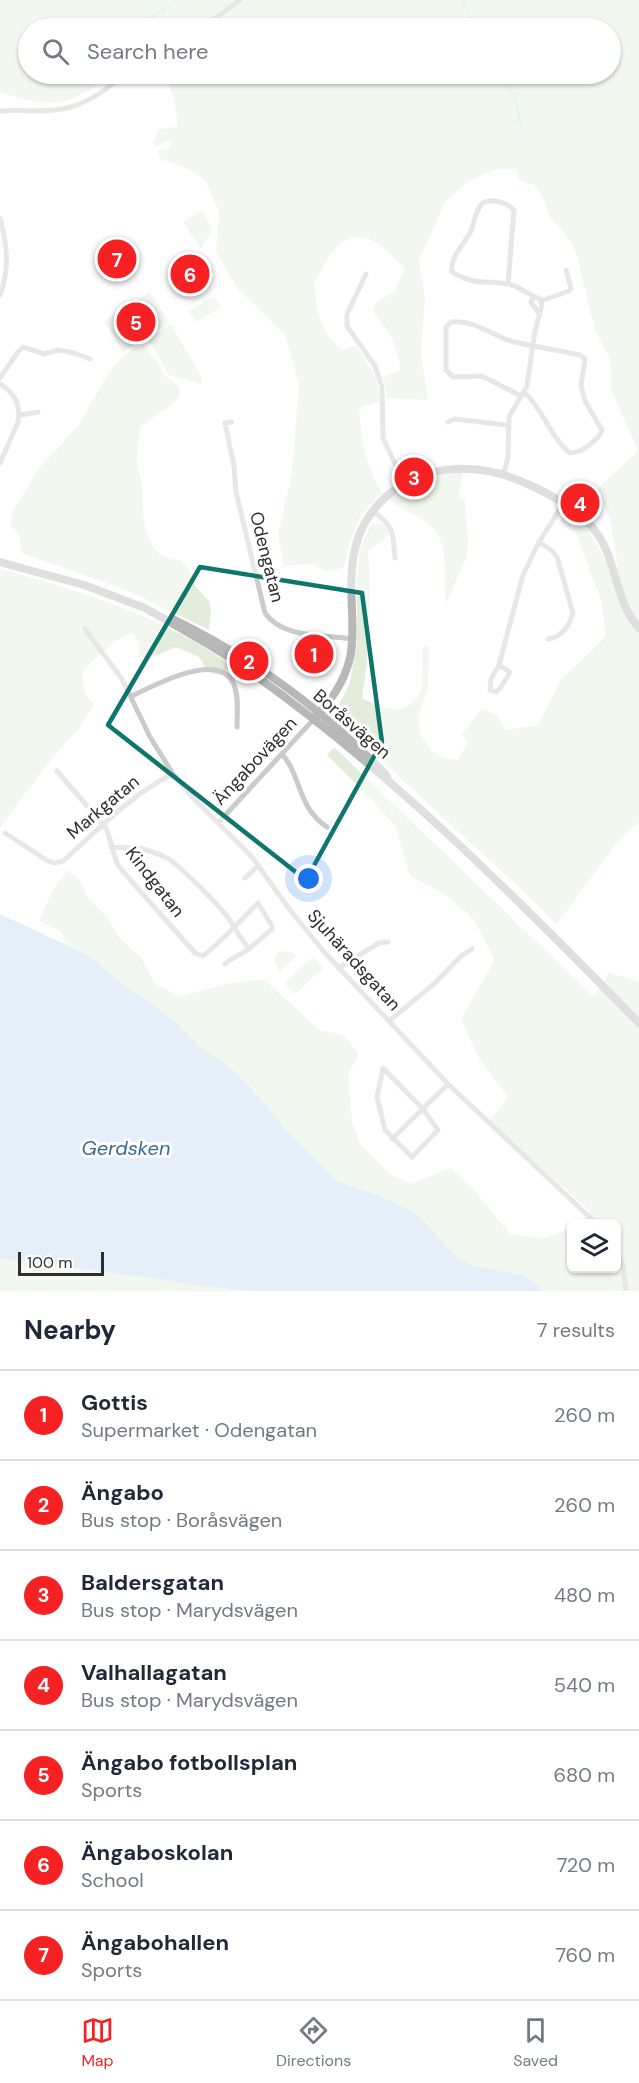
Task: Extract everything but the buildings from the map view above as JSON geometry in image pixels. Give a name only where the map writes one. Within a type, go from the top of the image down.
[{"type":"main road","points":[[316,717],[336,693],[349,662],[352,639],[352,570],[354,552],[362,529],[373,511],[388,495],[404,483],[427,473],[445,469],[481,469],[503,475],[563,504],[591,526],[602,542],[610,558],[627,611],[639,628]]},
{"type":"main road","name":"Boråsvägen","points":[[0,562],[84,585],[143,607],[231,659],[316,717],[483,867],[639,1023]]},
{"type":"street","points":[[216,18],[240,0]]},
{"type":"street","points":[[0,111],[68,108],[88,99],[110,84]]},
{"type":"street","points":[[508,284],[514,210],[505,203],[486,201],[482,204],[474,225],[452,262],[452,272],[478,282],[508,284],[541,301],[569,291],[571,288],[567,270]]},
{"type":"street","points":[[0,218],[7,254],[5,280],[0,295]]},
{"type":"street","points":[[366,274],[346,314],[347,326],[375,366],[382,387],[383,438],[404,483]]},
{"type":"street","points":[[533,297],[531,302],[540,315]]},
{"type":"street","points":[[503,475],[508,458],[507,425],[511,411],[527,386],[541,301]]},
{"type":"street","points":[[456,321],[484,328],[511,341],[533,346],[585,358],[581,386],[585,401],[602,430],[600,436],[577,453],[570,453],[553,433],[530,397],[482,375],[453,377],[446,370],[446,327],[451,322],[456,321]]},
{"type":"street","points":[[0,378],[23,347],[44,354],[58,350],[90,359]]},
{"type":"street","points":[[0,384],[17,399],[20,415],[0,463]]},
{"type":"street","points":[[20,415],[38,412]]},
{"type":"street","points":[[448,422],[455,419],[507,425]]},
{"type":"street","name":"Odengatan","points":[[232,422],[225,423],[234,466],[236,492],[265,613],[276,625],[289,630],[352,639]]},
{"type":"street","points":[[499,665],[510,672],[496,692],[490,690],[490,686],[499,665],[523,575],[539,542],[563,504]]},
{"type":"street","points":[[373,511],[389,525],[393,532],[395,558]]},
{"type":"street","points":[[539,542],[557,557],[573,614],[571,621],[561,634],[556,638],[548,639]]},
{"type":"street","name":"Sjuhäradsgatan","points":[[85,629],[116,669],[132,696],[150,737],[172,774],[258,866],[290,910],[338,968],[448,1084],[592,1219]]},
{"type":"street","points":[[132,696],[189,672],[204,669],[219,670],[226,674],[235,686],[237,727]]},
{"type":"street","name":"Ängabovägen","points":[[218,823],[316,717]]},
{"type":"street","points":[[282,754],[303,801],[327,827]]},
{"type":"street","points":[[57,771],[103,824]]},
{"type":"street","name":"Markgatan","points":[[5,832],[54,862],[63,861],[144,789],[172,774]]},
{"type":"street","name":"Kindgatan","points":[[103,824],[110,835],[111,847],[119,867],[195,953],[203,956],[234,928]]},
{"type":"street","points":[[111,847],[141,848],[166,857],[216,904],[249,949]]},
{"type":"street","points":[[245,878],[258,866]]},
{"type":"street","points":[[225,964],[235,955],[242,954],[249,949],[273,928],[258,903],[234,928]]},
{"type":"street","points":[[338,968],[379,943],[388,942]]},
{"type":"street","points":[[388,1021],[434,984],[461,956],[472,949]]},
{"type":"street","points":[[383,1068],[423,1109],[438,1130],[438,1133],[413,1156],[409,1156],[392,1139],[385,1130],[377,1097],[383,1068]]},
{"type":"street","points":[[392,1139],[448,1084]]},
{"type":"street","points":[[621,1261],[626,1291]]},
{"type":"highlighted area","points":[[200,567],[362,593],[382,742],[306,880],[108,725]]},
{"type":"green space","points":[[0,0],[639,0],[639,822],[618,841],[557,924],[333,716],[350,683],[357,642],[357,578],[360,549],[371,524],[378,522],[389,530],[385,538],[368,551],[370,586],[367,662],[362,698],[394,709],[408,705],[415,700],[421,688],[422,649],[425,646],[429,648],[428,690],[417,718],[420,734],[431,750],[443,758],[458,760],[468,742],[462,734],[482,709],[497,715],[505,730],[538,725],[560,681],[606,636],[601,600],[576,533],[560,521],[566,512],[588,529],[610,569],[618,566],[610,519],[597,489],[638,451],[611,389],[610,359],[595,330],[575,250],[566,235],[549,216],[544,199],[534,184],[521,181],[516,169],[497,169],[470,180],[446,201],[419,259],[425,299],[421,354],[428,400],[387,398],[383,378],[401,369],[390,336],[373,310],[376,303],[395,291],[405,269],[383,247],[365,238],[356,237],[337,247],[314,283],[316,303],[324,329],[329,336],[343,350],[356,345],[377,380],[380,401],[359,408],[365,452],[382,492],[360,517],[349,544],[344,568],[324,571],[315,564],[284,566],[278,535],[292,474],[299,383],[285,335],[238,289],[216,252],[219,211],[205,180],[183,166],[161,159],[158,151],[170,148],[171,141],[163,142],[158,146],[154,145],[154,141],[159,129],[178,127],[174,98],[168,84],[621,84],[621,18],[18,18],[18,84],[99,84],[69,100],[53,103],[0,92]]},
{"type":"green space","points":[[202,210],[212,229],[201,249],[183,222]]},
{"type":"green space","points":[[150,292],[169,323],[123,352],[104,321]]},
{"type":"green space","points":[[214,296],[221,307],[196,322],[189,311]]},
{"type":"green space","points":[[171,324],[202,378],[201,384],[169,375],[148,338]]},
{"type":"green space","points":[[144,346],[160,366],[164,375],[179,387],[179,396],[174,403],[140,427],[137,463],[142,483],[144,520],[152,544],[158,553],[168,558],[181,560],[193,576],[195,586],[209,601],[211,610],[209,630],[124,589],[22,553],[19,535],[10,524],[14,509],[41,466],[79,425],[116,363],[132,349]]},
{"type":"green space","points":[[463,472],[458,497],[465,501],[468,545],[466,558],[446,604],[445,561],[441,541],[428,524],[389,499],[424,480]]},
{"type":"green space","points":[[0,569],[91,596],[150,619],[206,648],[232,666],[221,675],[208,672],[199,657],[176,647],[158,655],[139,658],[139,644],[133,633],[112,644],[82,673],[86,693],[94,704],[79,728],[48,763],[0,827]]},
{"type":"green space","points":[[334,747],[594,997],[609,972],[639,982],[639,1291],[543,1291],[531,1279],[523,1275],[473,1266],[456,1257],[416,1213],[380,1196],[337,1181],[283,1127],[255,1093],[221,1061],[202,1048],[176,1022],[88,955],[65,943],[62,932],[39,921],[53,889],[68,870],[79,880],[88,898],[107,917],[118,936],[142,959],[155,984],[181,997],[223,985],[265,980],[319,1030],[343,1035],[359,1054],[348,1073],[352,1121],[360,1145],[393,1176],[411,1184],[451,1168],[471,1187],[510,1234],[544,1238],[567,1229],[567,1273],[621,1273],[621,1219],[584,1219],[590,1211],[490,1120],[508,1097],[479,1058],[461,1019],[495,960],[473,918],[443,893],[410,876],[395,826],[327,755]]},
{"type":"green space","points":[[283,951],[297,955],[280,973],[274,960],[277,954]]},
{"type":"green space","points":[[313,957],[323,968],[295,994],[284,983]]},
{"type":"green space","points":[[0,1258],[173,1281],[188,1285],[251,1291],[0,1291]]},
{"type":"water","name":"Gerdsken","points":[[0,914],[88,955],[176,1022],[202,1048],[239,1076],[283,1127],[337,1181],[380,1196],[416,1213],[457,1257],[473,1266],[523,1275],[531,1279],[543,1291],[251,1291],[188,1285],[173,1281],[0,1258]]},
{"type":"waterway","points":[[151,18],[178,0]]},
{"type":"waterway","points":[[463,0],[470,18]]},
{"type":"waterway","points":[[506,84],[515,99],[521,127]]},
{"type":"place","name":"Ängabohallen","points":[[117,259]]},
{"type":"place","name":"Ängaboskolan","points":[[190,274]]},
{"type":"place","name":"Ängabo fotbollsplan","points":[[136,322]]},
{"type":"place","name":"Baldersgatan","points":[[414,477]]},
{"type":"place","name":"Valhallagatan","points":[[580,503]]},
{"type":"place","name":"Gottis","points":[[314,654]]},
{"type":"place","name":"Ängabo","points":[[249,661]]}]
